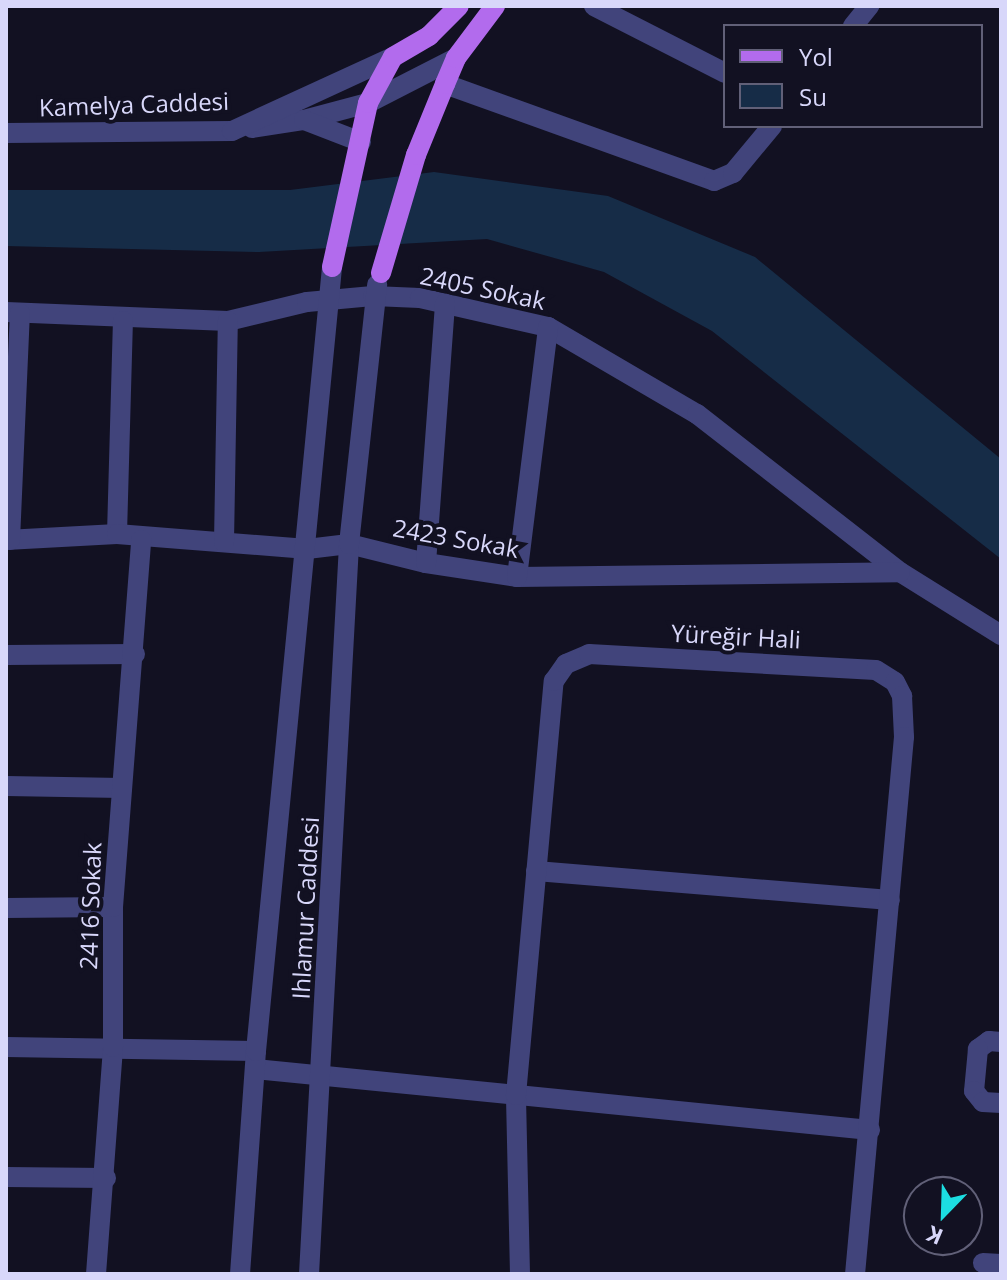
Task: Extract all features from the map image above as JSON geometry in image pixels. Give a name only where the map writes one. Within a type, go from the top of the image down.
[{"type":"main road","points":[[332,267],[368,103],[393,57],[429,36],[459,6]]},
{"type":"main road","points":[[381,273],[416,155],[456,58],[495,6]]},
{"type":"main road","points":[[429,36],[451,45],[456,58]]},
{"type":"street","points":[[594,6],[723,72]]},
{"type":"street","points":[[855,24],[869,6]]},
{"type":"street","name":"Kamelya Caddesi","points":[[6,133],[232,131],[393,57]]},
{"type":"street","points":[[232,131],[304,120],[368,103],[456,58]]},
{"type":"street","points":[[445,84],[714,181],[733,173],[770,128]]},
{"type":"street","points":[[304,120],[359,150]]},
{"type":"street","name":"Ihlamur Caddesi","points":[[240,1274],[256,1060],[332,267]]},
{"type":"street","name":"Ihlamur Caddesi","points":[[309,1274],[323,1074],[349,544],[373,296],[381,273]]},
{"type":"street","name":"2405 Sokak","points":[[13,312],[123,321],[228,321],[330,300],[373,296],[445,304],[548,327],[697,414],[900,572],[999,635]]},
{"type":"street","points":[[426,563],[445,304]]},
{"type":"street","points":[[8,540],[13,312]]},
{"type":"street","points":[[117,534],[123,321]]},
{"type":"street","points":[[224,542],[228,321]]},
{"type":"street","points":[[517,577],[548,327]]},
{"type":"street","name":"2423 Sokak","points":[[8,540],[117,534],[141,540],[224,542],[307,549],[349,544],[426,563],[517,577],[900,572]]},
{"type":"street","name":"2416 Sokak","points":[[96,1274],[106,1178],[113,1047],[113,907],[135,654],[141,540]]},
{"type":"street","points":[[6,655],[135,654]]},
{"type":"street","name":"Yüreğir Hali","points":[[520,1274],[516,1095],[554,681],[566,664],[589,654],[876,670],[895,682],[902,696],[904,737],[855,1274]]},
{"type":"street","points":[[6,786],[122,788]]},
{"type":"street","points":[[536,871],[890,900]]},
{"type":"street","points":[[6,908],[113,907]]},
{"type":"street","points":[[1001,1042],[989,1041],[978,1049],[974,1091],[983,1102],[1001,1103]]},
{"type":"street","points":[[6,1047],[113,1047],[256,1060],[323,1074],[870,1130]]},
{"type":"street","points":[[6,1177],[106,1178]]},
{"type":"water","points":[[434,172],[608,196],[755,257],[1001,459],[1001,559],[712,331],[604,272],[487,239],[259,252],[6,246],[6,190],[290,190]]}]
